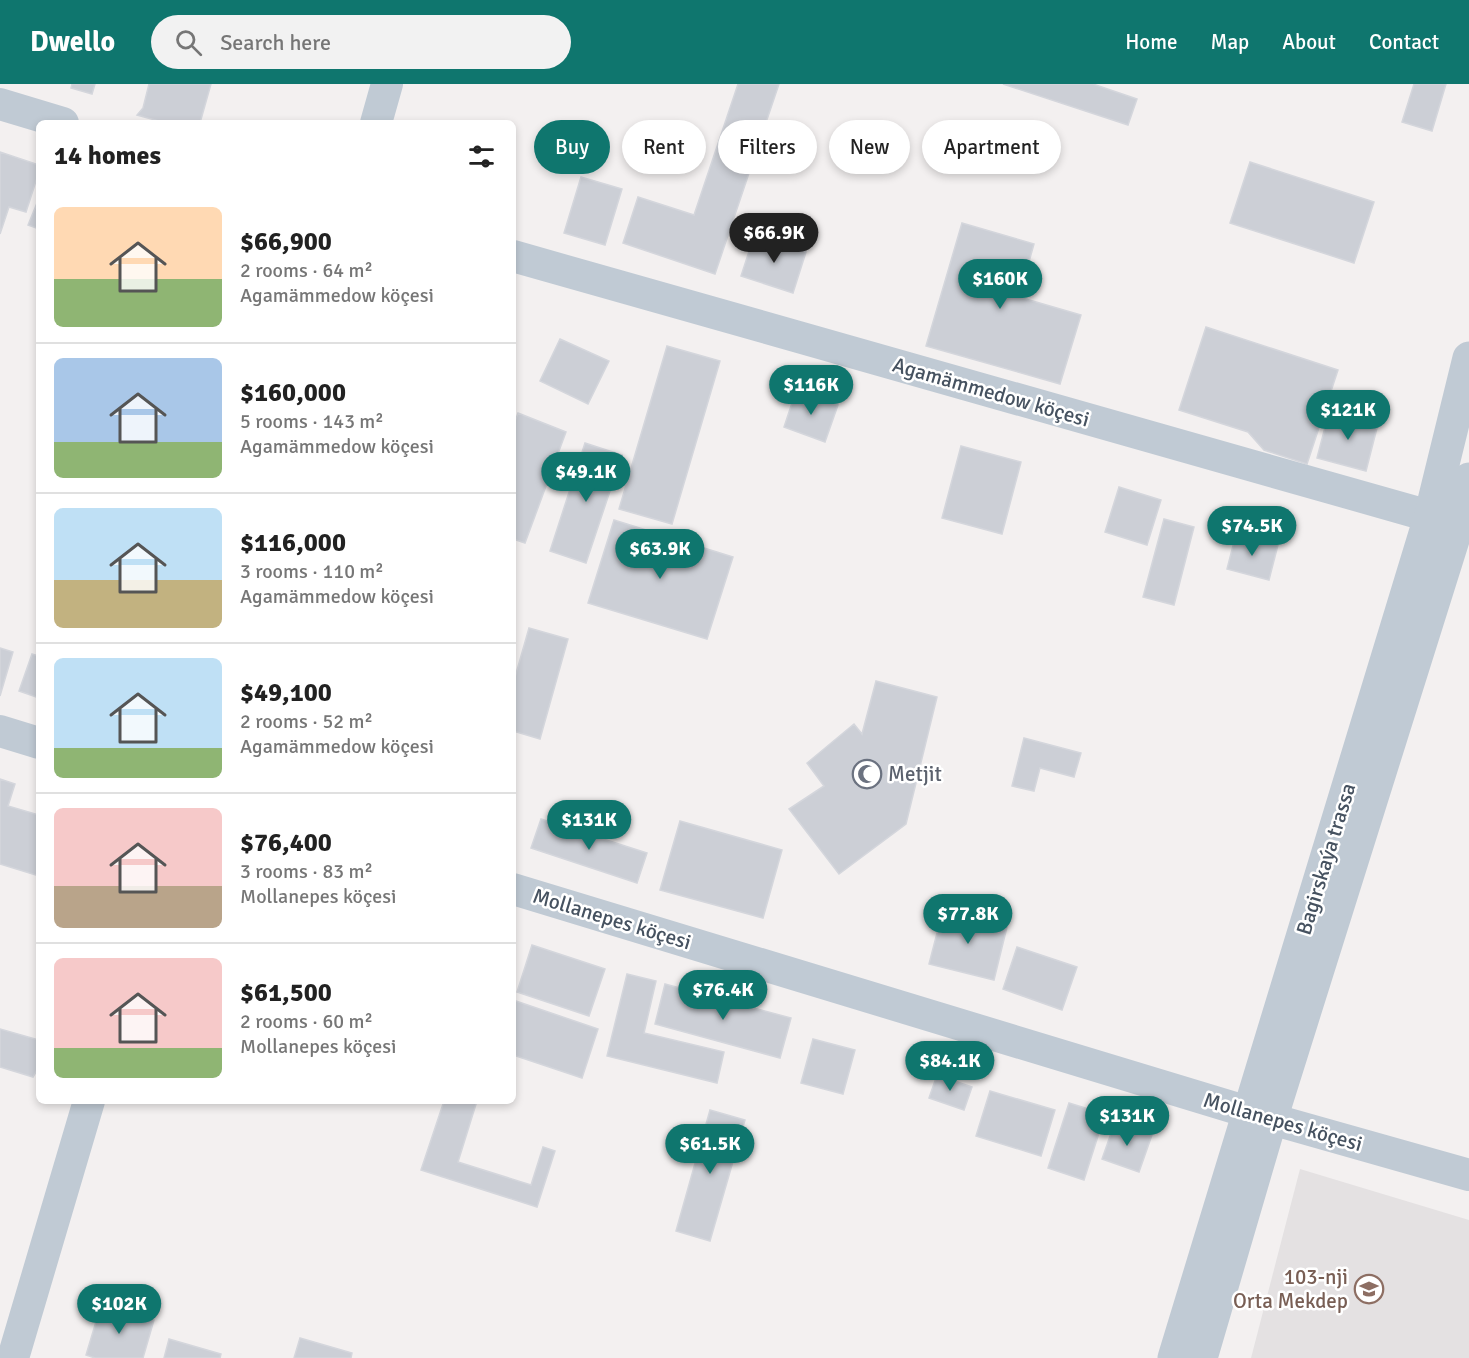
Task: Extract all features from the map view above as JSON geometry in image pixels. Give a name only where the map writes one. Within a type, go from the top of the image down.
[{"type":"street","points":[[377,120],[387,84]]},
{"type":"street","points":[[0,104],[53,120]]},
{"type":"street","name":"Agamämmedow köçesi","points":[[516,257],[1452,523]]},
{"type":"street","name":"Bagirskaýa trassa","points":[[1452,523],[1469,358]]},
{"type":"street","name":"Bagirskaýa trassa","points":[[1174,1358],[1260,1116],[1452,523],[1469,479]]},
{"type":"street","points":[[0,731],[36,742]]},
{"type":"street","name":"Mollanepes köçesi","points":[[516,890],[1260,1116],[1469,1175]]},
{"type":"street","points":[[14,1358],[88,1104]]},
{"type":"street","name":"Bagirskaýa trassa","points":[[1201,1358],[1260,1116]]},
{"type":"shaded area","name":"103-nji Orta Mekdep","points":[[1300,1169],[1469,1220],[1469,1358],[1251,1358]]},
{"type":"building","points":[[72,84],[95,84],[92,94],[71,88]]},
{"type":"building","points":[[149,84],[211,84],[201,120],[155,120],[137,115],[143,108]]},
{"type":"building","points":[[738,84],[779,84],[767,120],[726,120]]},
{"type":"building","points":[[1003,84],[1093,84],[1137,99],[1128,125]]},
{"type":"building","points":[[1414,84],[1446,84],[1432,131],[1402,122]]},
{"type":"building","points":[[718,144],[718,174],[749,174],[715,274],[623,243],[638,197],[694,215]]},
{"type":"building","points":[[0,152],[36,164],[36,181],[26,212],[9,207],[0,234]]},
{"type":"building","points":[[1250,162],[1374,202],[1354,263],[1230,223]]},
{"type":"building","points":[[581,177],[622,189],[605,245],[564,233]]},
{"type":"building","points":[[36,205],[36,228],[28,225]]},
{"type":"building","points":[[962,223],[1034,244],[1019,297],[1081,315],[1060,384],[926,346]]},
{"type":"building","points":[[754,236],[806,252],[793,293],[741,276]]},
{"type":"building","points":[[1206,327],[1338,370],[1307,464],[1264,450],[1248,432],[1179,410]]},
{"type":"building","points":[[560,339],[609,361],[588,404],[540,381]]},
{"type":"building","points":[[667,346],[720,361],[672,524],[619,509]]},
{"type":"building","points":[[796,391],[838,405],[825,442],[784,427]]},
{"type":"building","points":[[1329,412],[1378,424],[1366,471],[1317,458]]},
{"type":"building","points":[[518,413],[566,432],[525,543],[516,540],[516,419]]},
{"type":"building","points":[[585,443],[622,455],[586,563],[550,551]]},
{"type":"building","points":[[961,446],[1021,462],[1002,534],[942,518]]},
{"type":"building","points":[[1119,487],[1161,500],[1147,545],[1105,532]]},
{"type":"building","points":[[1164,519],[1194,527],[1174,605],[1143,597]]},
{"type":"building","points":[[614,520],[733,557],[707,639],[588,603]]},
{"type":"building","points":[[1236,534],[1278,545],[1269,580],[1227,569]]},
{"type":"building","points":[[529,628],[568,639],[540,739],[516,732],[516,674]]},
{"type":"building","points":[[0,648],[13,652],[0,696]]},
{"type":"building","points":[[32,654],[36,655],[36,697],[19,691]]},
{"type":"building","name":"Metjit","points":[[876,681],[937,697],[906,824],[839,874],[789,809],[824,786],[807,763],[854,724],[862,734]]},
{"type":"building","points":[[1024,738],[1081,753],[1074,777],[1040,768],[1034,791],[1012,786]]},
{"type":"building","points":[[0,779],[15,784],[8,806],[36,814],[36,875],[0,864]]},
{"type":"building","points":[[541,819],[647,853],[637,883],[531,848]]},
{"type":"building","points":[[680,821],[782,850],[763,918],[660,890]]},
{"type":"building","points":[[943,910],[1007,927],[994,980],[929,964]]},
{"type":"building","points":[[532,945],[605,969],[589,1016],[517,992]]},
{"type":"building","points":[[1017,947],[1077,967],[1062,1010],[1003,989]]},
{"type":"building","points":[[627,974],[656,981],[644,1033],[724,1052],[717,1083],[607,1056]]},
{"type":"building","points":[[665,984],[791,1018],[780,1058],[655,1024]]},
{"type":"building","points":[[516,1001],[598,1029],[582,1078],[516,1056]]},
{"type":"building","points":[[0,1029],[36,1039],[36,1072],[33,1077],[0,1067]]},
{"type":"building","points":[[813,1039],[855,1050],[843,1094],[801,1083]]},
{"type":"building","points":[[937,1075],[972,1087],[964,1110],[929,1098]]},
{"type":"building","points":[[990,1091],[1055,1110],[1041,1156],[976,1136]]},
{"type":"building","points":[[1069,1103],[1105,1114],[1084,1180],[1048,1168]]},
{"type":"building","points":[[443,1104],[476,1104],[458,1162],[531,1185],[543,1147],[555,1151],[537,1207],[421,1170]]},
{"type":"building","points":[[710,1110],[745,1120],[710,1241],[676,1231]]},
{"type":"building","points":[[1115,1122],[1152,1135],[1139,1172],[1102,1159]]},
{"type":"building","points":[[101,1305],[154,1320],[143,1358],[95,1358],[86,1355]]},
{"type":"building","points":[[300,1338],[352,1353],[351,1358],[294,1358]]},
{"type":"building","points":[[169,1339],[221,1354],[220,1358],[164,1358]]},
{"type":"place","name":"Metjit","points":[[867,774]]},
{"type":"place","name":"103-nji Orta Mekdep","points":[[1369,1289]]}]
